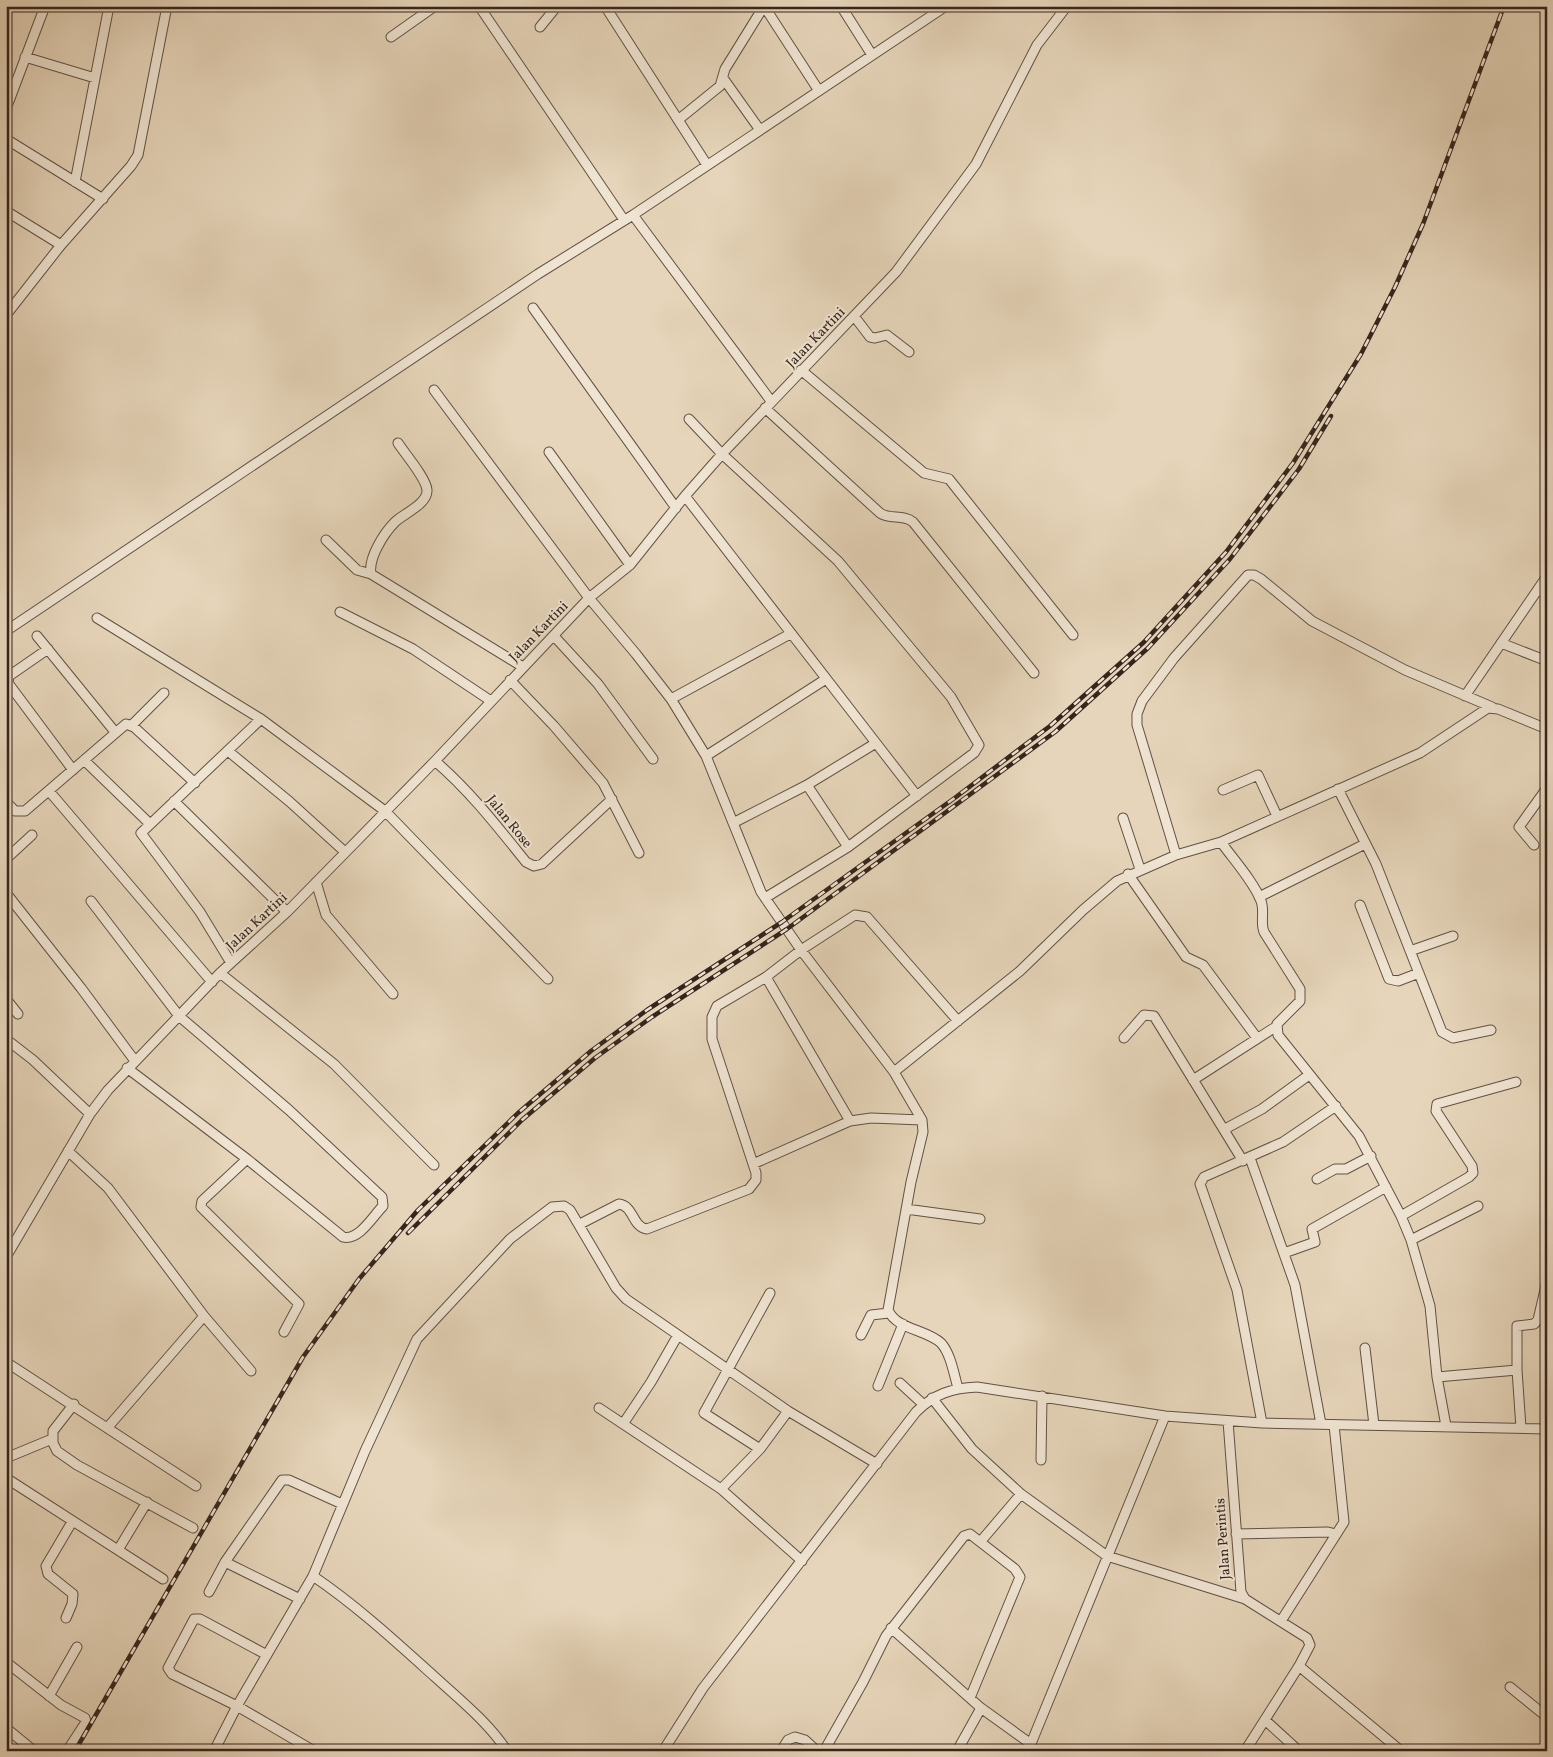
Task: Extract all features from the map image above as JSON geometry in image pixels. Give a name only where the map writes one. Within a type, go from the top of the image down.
[{"type":"street","points":[[7,105],[45,6]]},
{"type":"street","points":[[75,182],[109,6]]},
{"type":"street","points":[[6,315],[61,245],[103,199],[138,155],[167,6]]},
{"type":"street","points":[[391,37],[435,6]]},
{"type":"street","points":[[479,6],[628,217],[768,405],[880,513],[890,517],[907,518],[913,522],[1034,673]]},
{"type":"street","points":[[540,27],[557,6]]},
{"type":"street","points":[[605,6],[707,165]]},
{"type":"street","points":[[678,120],[717,90],[725,69],[764,6],[819,91]]},
{"type":"street","points":[[841,6],[872,55]]},
{"type":"street","points":[[6,631],[241,472],[424,353],[538,274],[628,217],[946,6]]},
{"type":"street","name":"Jalan Kartini","points":[[6,1257],[9,1244],[90,1114],[127,1068],[220,973],[287,912],[435,761],[589,598],[630,565],[685,496],[722,454],[896,272],[976,164],[1037,45],[1066,6]]},
{"type":"street","points":[[25,57],[95,78]]},
{"type":"street","points":[[723,78],[760,130]]},
{"type":"street","points":[[6,139],[103,199]]},
{"type":"street","points":[[6,211],[61,245]]},
{"type":"street","points":[[533,308],[676,508]]},
{"type":"street","points":[[854,316],[870,337],[875,338],[887,335],[909,352]]},
{"type":"street","points":[[801,370],[924,473],[949,479],[1073,635]]},
{"type":"street","points":[[434,390],[589,598],[636,654],[671,700],[706,756],[756,883],[801,950],[894,1072],[922,1120],[923,1132],[888,1302],[889,1313]]},
{"type":"street","points":[[689,419],[722,454],[828,549],[951,697],[978,742],[978,748],[974,754],[848,847],[765,898]]},
{"type":"street","points":[[371,574],[371,561],[386,534],[394,523],[418,505],[426,496],[427,490],[423,480],[398,443]]},
{"type":"street","points":[[550,452],[630,565]]},
{"type":"street","points":[[685,496],[917,796]]},
{"type":"street","points":[[326,540],[357,570],[371,574],[523,666]]},
{"type":"street","points":[[1176,855],[1137,725],[1137,714],[1142,701],[1174,658],[1248,576],[1254,575],[1261,579],[1312,621],[1405,670],[1547,729]]},
{"type":"street","points":[[1465,696],[1547,576]]},
{"type":"street","points":[[1538,589],[1547,594]]},
{"type":"street","points":[[340,612],[413,649],[491,701]]},
{"type":"street","points":[[97,618],[261,719],[385,812],[548,979]]},
{"type":"street","points":[[671,700],[790,634]]},
{"type":"street","points":[[37,636],[115,732]]},
{"type":"street","points":[[554,636],[598,684],[653,759]]},
{"type":"street","points":[[1501,643],[1547,661]]},
{"type":"street","points":[[48,648],[9,676],[8,683],[73,770]]},
{"type":"street","points":[[706,756],[826,679]]},
{"type":"street","points":[[510,680],[554,726],[603,784],[612,798],[639,853]]},
{"type":"street","points":[[132,725],[164,693]]},
{"type":"street","points":[[894,1072],[1020,971],[1108,888],[1128,874],[1176,855],[1221,842],[1420,753],[1492,707]]},
{"type":"street","points":[[231,963],[200,912],[141,836],[142,830],[149,823],[195,783],[261,719]]},
{"type":"street","points":[[6,802],[15,811],[23,812],[123,725],[132,725],[195,783]]},
{"type":"street","points":[[733,824],[807,785],[876,742]]},
{"type":"street","points":[[228,751],[290,802],[345,852]]},
{"type":"street","points":[[84,760],[149,823]]},
{"type":"street","name":"Jalan Rose","points":[[435,761],[460,783],[484,809],[526,862],[534,866],[542,864],[612,798]]},
{"type":"street","points":[[1223,790],[1258,775],[1277,816]]},
{"type":"street","points":[[807,785],[848,847]]},
{"type":"street","points":[[1534,845],[1519,827],[1547,788]]},
{"type":"street","points":[[1338,789],[1366,844],[1444,1035],[1453,1038],[1491,1030]]},
{"type":"street","points":[[49,791],[212,982]]},
{"type":"street","points":[[174,801],[287,912]]},
{"type":"street","points":[[1124,818],[1140,869]]},
{"type":"street","points":[[6,858],[32,835]]},
{"type":"street","points":[[1193,1080],[1276,1026],[1297,1005],[1301,994],[1264,932],[1262,922],[1263,908],[1259,897],[1221,842]]},
{"type":"street","points":[[1259,897],[1366,844]]},
{"type":"street","points":[[1128,874],[1186,957],[1203,965],[1257,1038]]},
{"type":"street","points":[[316,882],[326,915],[393,994]]},
{"type":"street","points":[[6,893],[135,1060]]},
{"type":"street","points":[[91,901],[179,1016],[296,1117],[382,1197],[383,1206],[357,1235],[350,1238],[343,1237],[247,1159],[127,1068]]},
{"type":"street","points":[[1360,905],[1389,979],[1398,981],[1419,973]]},
{"type":"street","points":[[580,1224],[619,1204],[628,1208],[638,1226],[646,1229],[749,1189],[757,1177],[712,1039],[710,1025],[712,1016],[718,1006],[766,977],[801,950],[855,915],[867,917],[958,1021]]},
{"type":"street","points":[[1410,952],[1453,936]]},
{"type":"street","points":[[220,973],[334,1064],[434,1165]]},
{"type":"street","points":[[766,977],[850,1121]]},
{"type":"street","points":[[6,999],[18,1014]]},
{"type":"street","points":[[1124,1038],[1144,1015],[1152,1015],[1225,1129],[1247,1159],[1284,1253],[1297,1296],[1321,1424]]},
{"type":"street","points":[[1276,1026],[1278,1035],[1359,1136],[1401,1216],[1411,1240],[1430,1306],[1437,1377],[1446,1426]]},
{"type":"street","points":[[6,1039],[33,1060],[90,1114]]},
{"type":"street","points":[[1225,1129],[1262,1108],[1309,1075]]},
{"type":"street","points":[[1401,1216],[1469,1177],[1473,1172],[1472,1166],[1436,1111],[1437,1104],[1516,1082]]},
{"type":"street","points":[[1262,1423],[1237,1290],[1200,1184],[1204,1178],[1291,1138],[1336,1106]]},
{"type":"street","points":[[753,1164],[850,1121],[871,1118],[922,1120]]},
{"type":"street","points":[[68,1151],[117,1198],[204,1316],[251,1371]]},
{"type":"street","points":[[1317,1179],[1335,1169],[1346,1169],[1371,1156]]},
{"type":"street","points":[[247,1159],[202,1201],[202,1207],[298,1304],[284,1332]]},
{"type":"street","points":[[1284,1253],[1315,1242],[1312,1229],[1386,1187]]},
{"type":"street","points":[[214,1751],[237,1706],[313,1576],[342,1504],[412,1346],[422,1331],[510,1239],[552,1207],[560,1205],[568,1208],[580,1224],[621,1294],[788,1411],[877,1464]]},
{"type":"street","points":[[1411,1240],[1478,1206]]},
{"type":"street","points":[[906,1209],[980,1219]]},
{"type":"street","points":[[1521,1428],[1517,1370],[1517,1326],[1534,1324],[1538,1320],[1547,1280]]},
{"type":"street","points":[[760,1450],[704,1413],[770,1293]]},
{"type":"street","points":[[861,1335],[871,1315],[889,1313],[903,1324],[940,1343],[948,1355],[958,1388]]},
{"type":"street","points":[[108,1427],[204,1316]]},
{"type":"street","points":[[878,1386],[903,1324]]},
{"type":"street","points":[[623,1424],[651,1382],[678,1335]]},
{"type":"street","points":[[1364,1348],[1374,1425]]},
{"type":"street","points":[[6,1362],[74,1404],[196,1486]]},
{"type":"street","points":[[1437,1377],[1517,1370]]},
{"type":"street","points":[[900,1383],[924,1405]]},
{"type":"street","points":[[663,1751],[704,1688],[924,1405],[932,1398],[958,1388],[976,1387],[1165,1416],[1262,1423],[1547,1429]]},
{"type":"street","points":[[1041,1460],[1042,1396]]},
{"type":"street","points":[[932,1398],[972,1449],[1021,1494],[1108,1556],[1245,1599],[1309,1640],[1310,1648],[1245,1751]]},
{"type":"street","points":[[74,1404],[53,1431],[52,1439],[57,1451],[68,1460],[193,1528]]},
{"type":"street","points":[[598,1408],[721,1489],[802,1561]]},
{"type":"street","points":[[721,1489],[760,1450],[788,1411]]},
{"type":"street","points":[[891,1628],[981,1708],[1030,1747],[1165,1416]]},
{"type":"street","name":"Jalan Perintis","points":[[1228,1420],[1240,1587],[1245,1599]]},
{"type":"street","points":[[1281,1621],[1345,1520],[1334,1425]]},
{"type":"street","points":[[6,1458],[52,1439]]},
{"type":"street","points":[[6,1478],[163,1579]]},
{"type":"street","points":[[209,1592],[226,1562],[282,1480],[289,1480],[342,1504]]},
{"type":"street","points":[[982,1541],[1021,1494]]},
{"type":"street","points":[[118,1550],[147,1502]]},
{"type":"street","points":[[66,1618],[72,1604],[73,1594],[48,1574],[46,1566],[72,1522]]},
{"type":"street","points":[[1236,1534],[1328,1532],[1336,1534]]},
{"type":"street","points":[[824,1751],[891,1628],[964,1536],[972,1534],[1017,1571],[1020,1579],[970,1698]]},
{"type":"street","points":[[226,1562],[300,1599]]},
{"type":"street","points":[[313,1576],[351,1603],[432,1674],[488,1726],[507,1751]]},
{"type":"street","points":[[267,1655],[200,1619],[194,1618],[167,1665],[168,1670],[237,1706],[314,1751]]},
{"type":"street","points":[[49,1696],[77,1647]]},
{"type":"street","points":[[6,1662],[49,1696],[85,1718],[86,1722],[67,1751]]},
{"type":"street","points":[[1299,1666],[1400,1751]]},
{"type":"street","points":[[1510,1687],[1547,1717]]},
{"type":"street","points":[[957,1751],[981,1708]]},
{"type":"street","points":[[1264,1720],[1299,1751]]},
{"type":"street","points":[[6,1728],[34,1751]]},
{"type":"street","points":[[781,1751],[788,1740],[795,1737],[805,1740],[818,1751]]},
{"type":"railway","points":[[75,1751],[303,1357],[359,1279],[418,1210],[518,1113],[591,1051],[647,1010],[782,922],[956,797],[1050,726],[1144,642],[1226,552],[1293,463],[1361,354],[1395,287],[1423,224],[1504,6]]},
{"type":"railway","points":[[408,1233],[522,1120],[595,1058],[652,1017],[787,929],[1055,732],[1148,648],[1230,559],[1299,469],[1331,416]]}]
